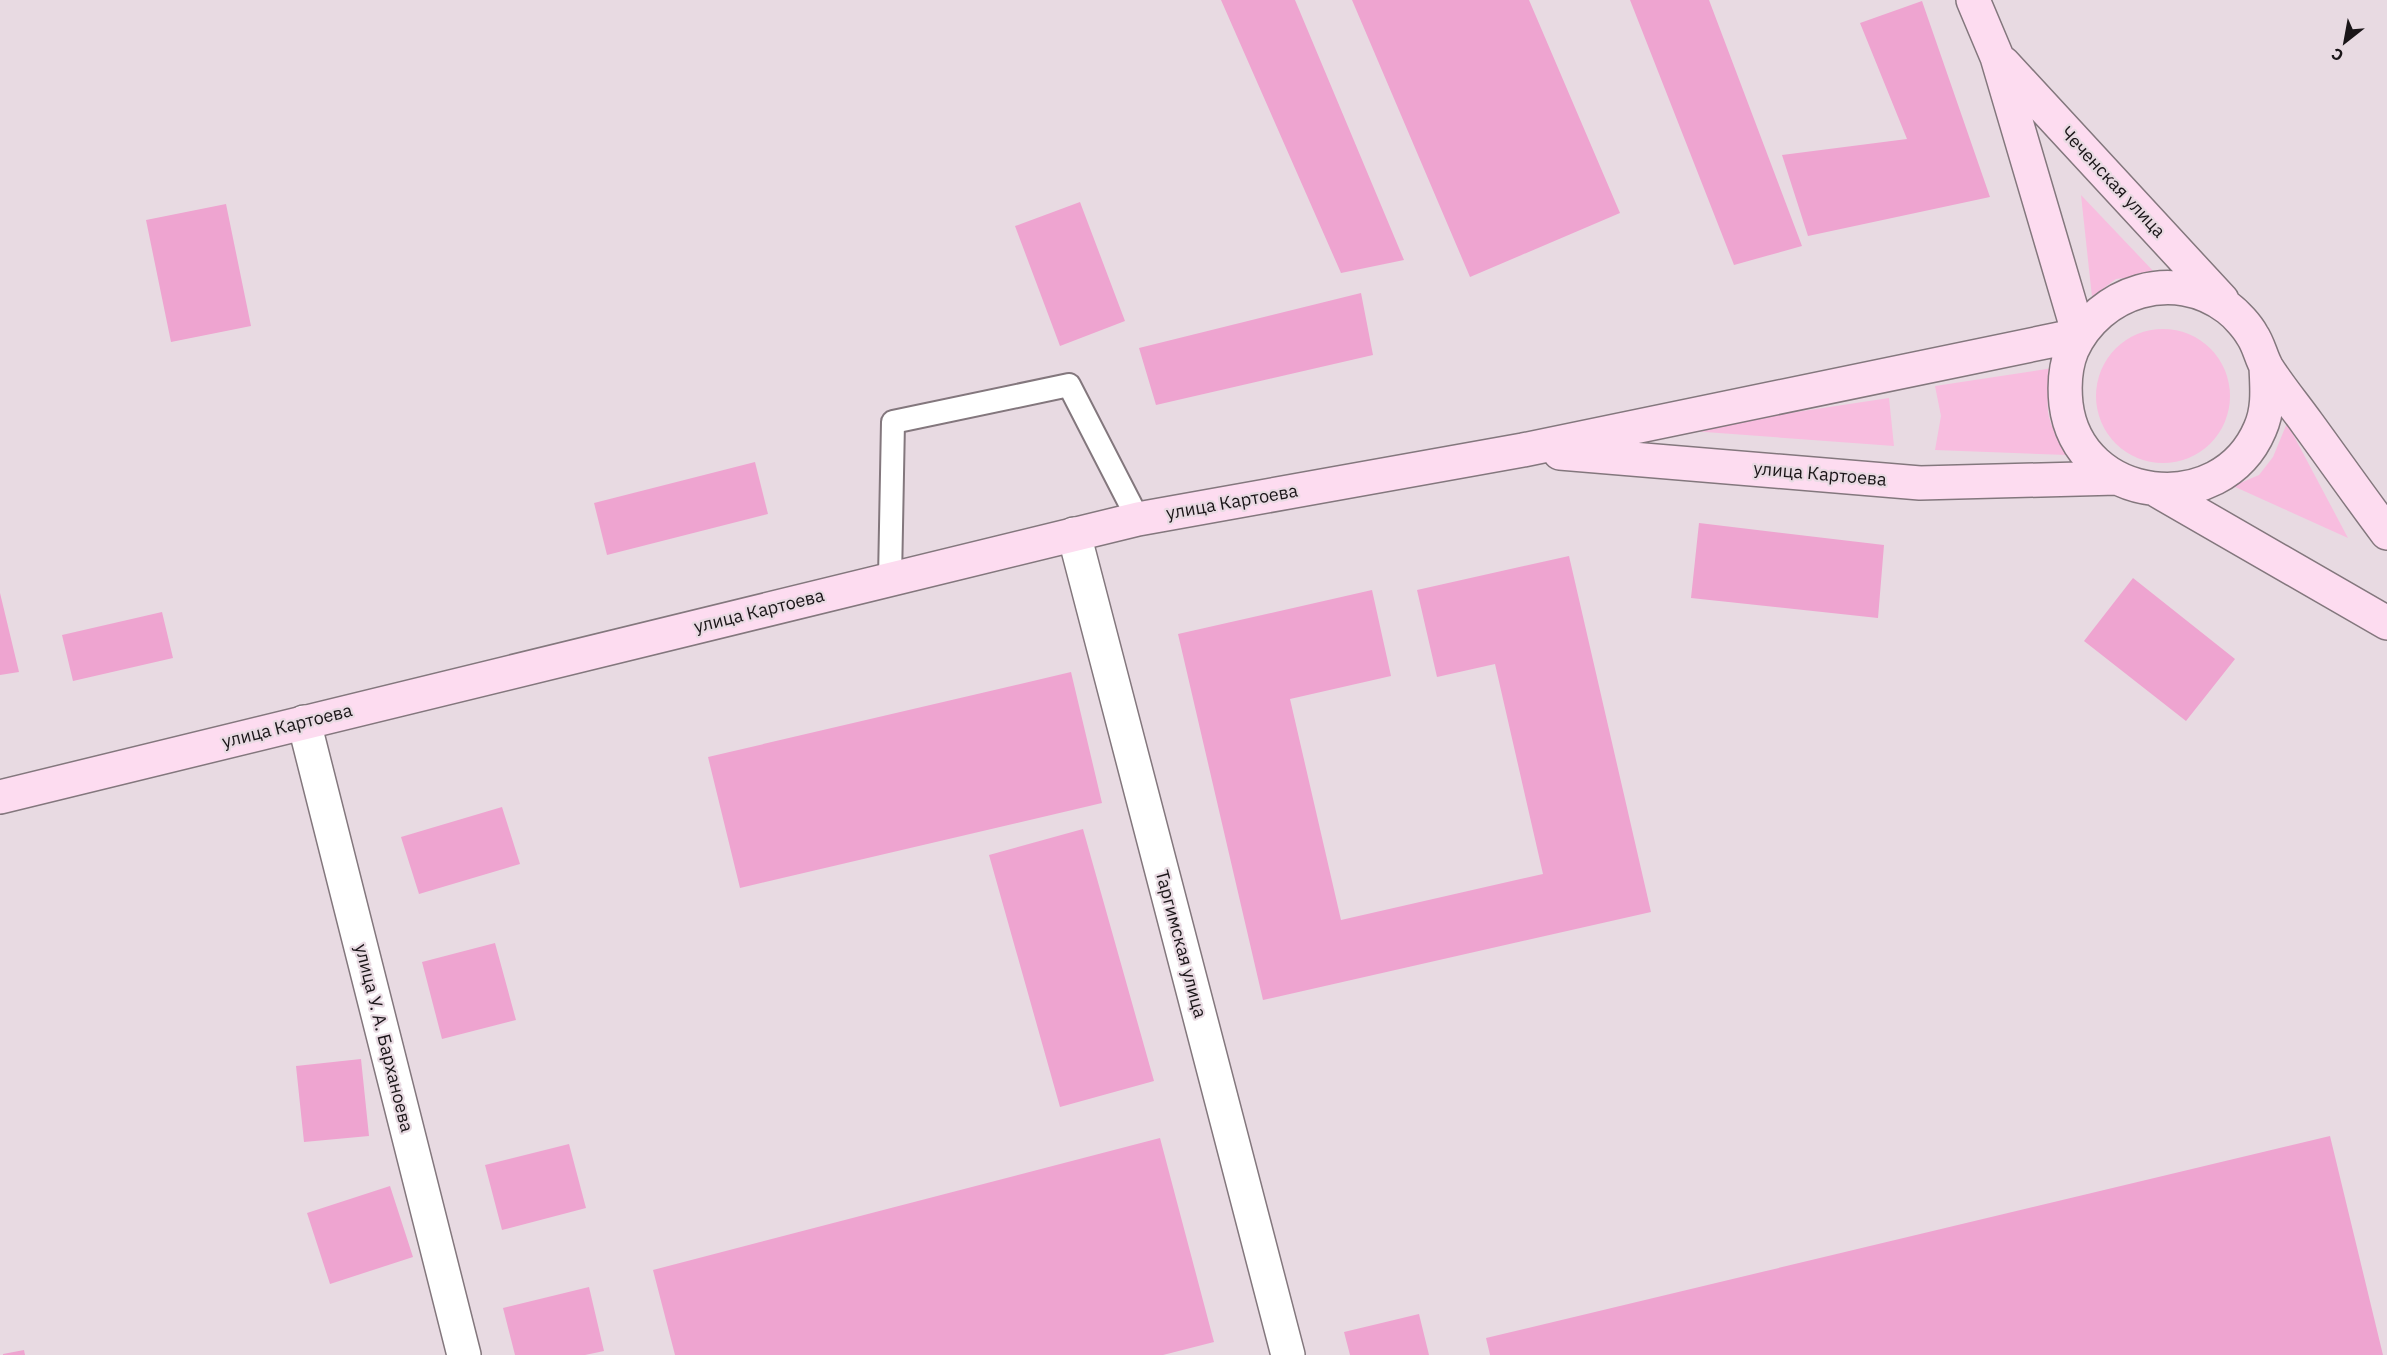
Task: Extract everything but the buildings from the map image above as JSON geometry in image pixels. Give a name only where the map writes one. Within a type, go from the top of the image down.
[{"type":"main road","name":"Чеченская улица","points":[[1973,0],[1997,57],[2079,335]]},
{"type":"main road","name":"Чеченская улица","points":[[1997,57],[2228,308]]},
{"type":"main road","points":[[2266,367],[2268,398],[2260,429],[2243,456],[2219,476],[2190,488],[2158,490],[2137,487],[2117,478],[2095,462],[2078,440],[2067,415],[2064,387],[2068,360],[2079,335],[2102,309],[2132,293],[2164,287],[2198,292],[2228,308],[2252,334],[2266,367],[2387,534]]},
{"type":"main road","name":"улица Картоева","points":[[0,797],[1138,519],[1523,450],[2079,335]]},
{"type":"main road","name":"улица Картоева","points":[[1523,450],[1920,483],[2117,478]]},
{"type":"main road","points":[[2158,490],[2387,623]]},
{"type":"street","name":"Таргимская улица","points":[[1074,534],[1288,1355]]},
{"type":"street","name":"улица У. А. Барханоева","points":[[304,722],[464,1355]]},
{"type":"lane","points":[[890,579],[893,422],[1070,385],[1138,519]]},
{"type":"shaded area","points":[[2081,195],[2156,274],[2116,279],[2092,297]]},
{"type":"shaded area","points":[[2163,329],[2189,334],[2211,348],[2225,370],[2230,396],[2225,422],[2211,444],[2189,458],[2163,463],[2137,458],[2115,444],[2101,422],[2096,396],[2101,370],[2115,348],[2137,334]]},
{"type":"shaded area","points":[[2053,368],[2048,395],[2048,413],[2054,431],[2067,455],[1935,450],[1941,416],[1935,386]]},
{"type":"shaded area","points":[[1889,398],[1894,446],[1678,430]]},
{"type":"shaded area","points":[[2287,423],[2348,538],[2233,486],[2259,475],[2273,457]]}]
